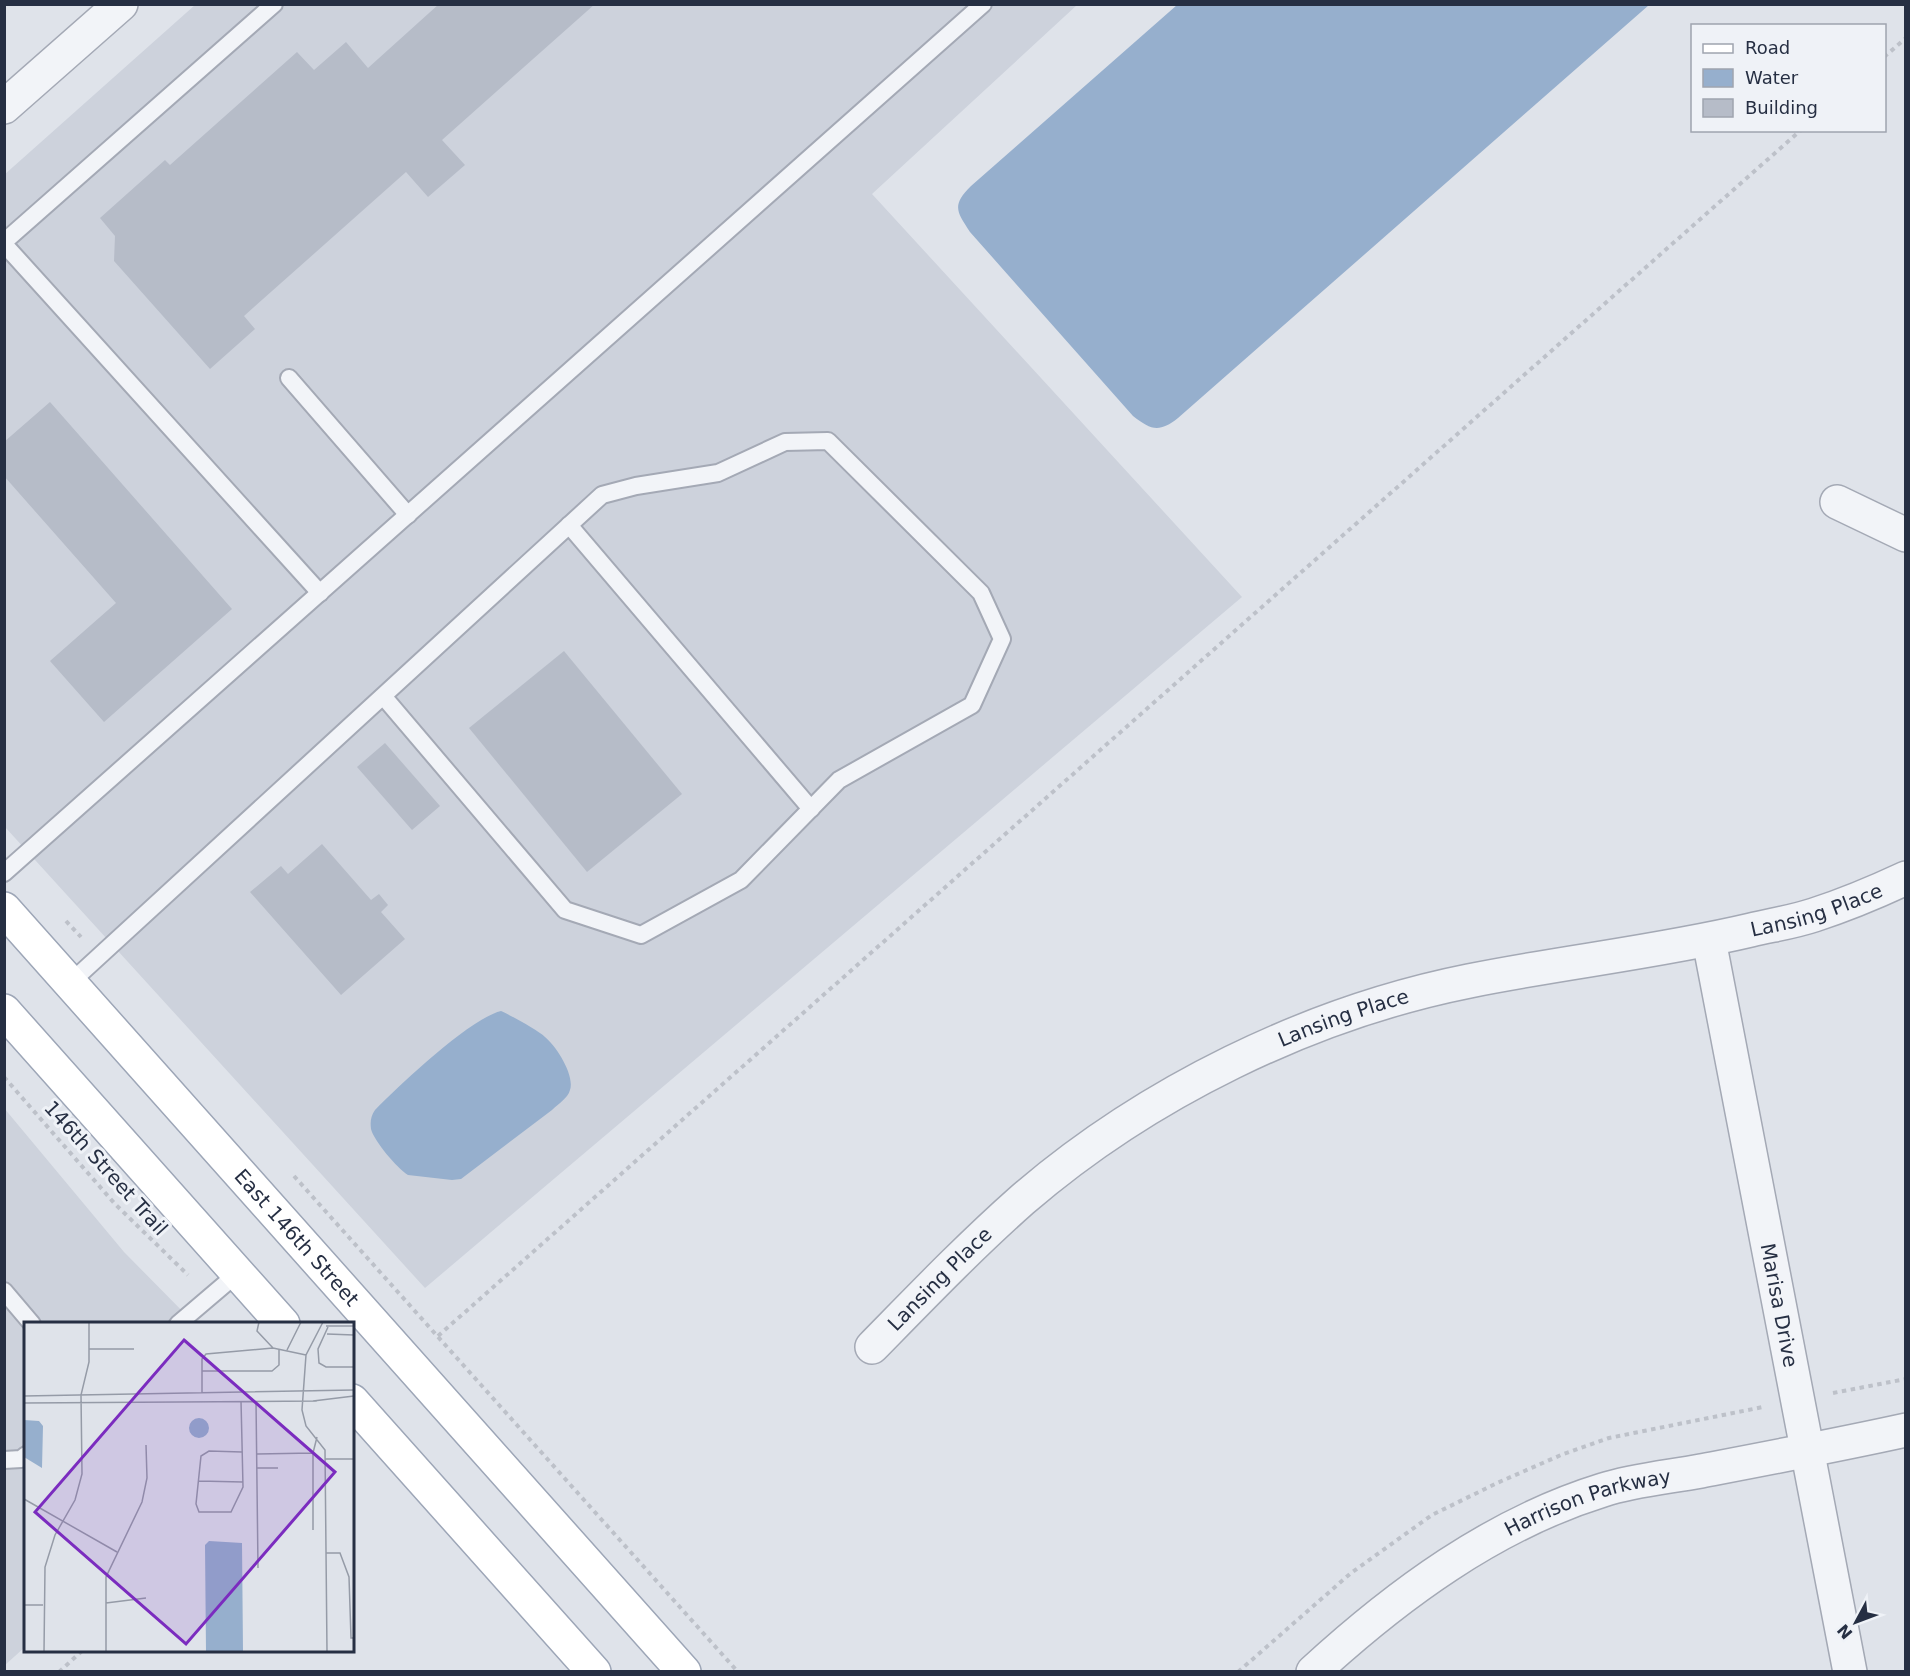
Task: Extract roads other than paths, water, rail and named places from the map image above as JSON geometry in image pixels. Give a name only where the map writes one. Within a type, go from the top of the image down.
[{"type":"main road","name":"East 146th Street","points":[[4,909],[684,1671]]},
{"type":"main road","points":[[4,1011],[283,1322]]},
{"type":"main road","points":[[354,1403],[594,1671]]},
{"type":"street","points":[[4,107],[121,4]]},
{"type":"street","points":[[1837,502],[1905,535]]},
{"type":"street","name":"Lansing Place","points":[[872,1347],[1022,1200],[1121,1126],[1222,1068],[1325,1022],[1417,993],[1469,981],[1708,940],[1813,916],[1905,878]]},
{"type":"street","name":"Marisa Drive","points":[[1708,940],[1850,1671]]},
{"type":"street","name":"Harrison Parkway","points":[[1313,1671],[1355,1633],[1408,1592],[1471,1551],[1543,1511],[1605,1489],[1905,1430]]},
{"type":"lane","points":[[274,4],[4,243],[320,593]]},
{"type":"lane","points":[[4,873],[983,4]]},
{"type":"lane","points":[[289,378],[408,515]]},
{"type":"lane","points":[[70,983],[382,696],[602,495],[636,486],[718,473],[785,442],[828,441],[981,593],[1002,639],[972,705],[839,780],[741,880],[641,935],[565,910],[382,696]]},
{"type":"lane","points":[[569,525],[811,809]]},
{"type":"lane","points":[[179,1322],[238,1273]]},
{"type":"lane","points":[[4,1291],[32,1322]]},
{"type":"lane","points":[[4,1460],[21,1459],[24,1457]]},
{"type":"water","points":[[1177,5],[1649,5],[1178,418],[1165,426],[1155,428],[1133,416],[970,232],[958,208],[961,198],[971,186]]},
{"type":"water","points":[[501,1011],[545,1037],[554,1047],[564,1061],[570,1077],[569,1093],[552,1110],[461,1179],[408,1175],[386,1154],[376,1140],[371,1129],[371,1119],[375,1110],[454,1039],[487,1016]]}]
